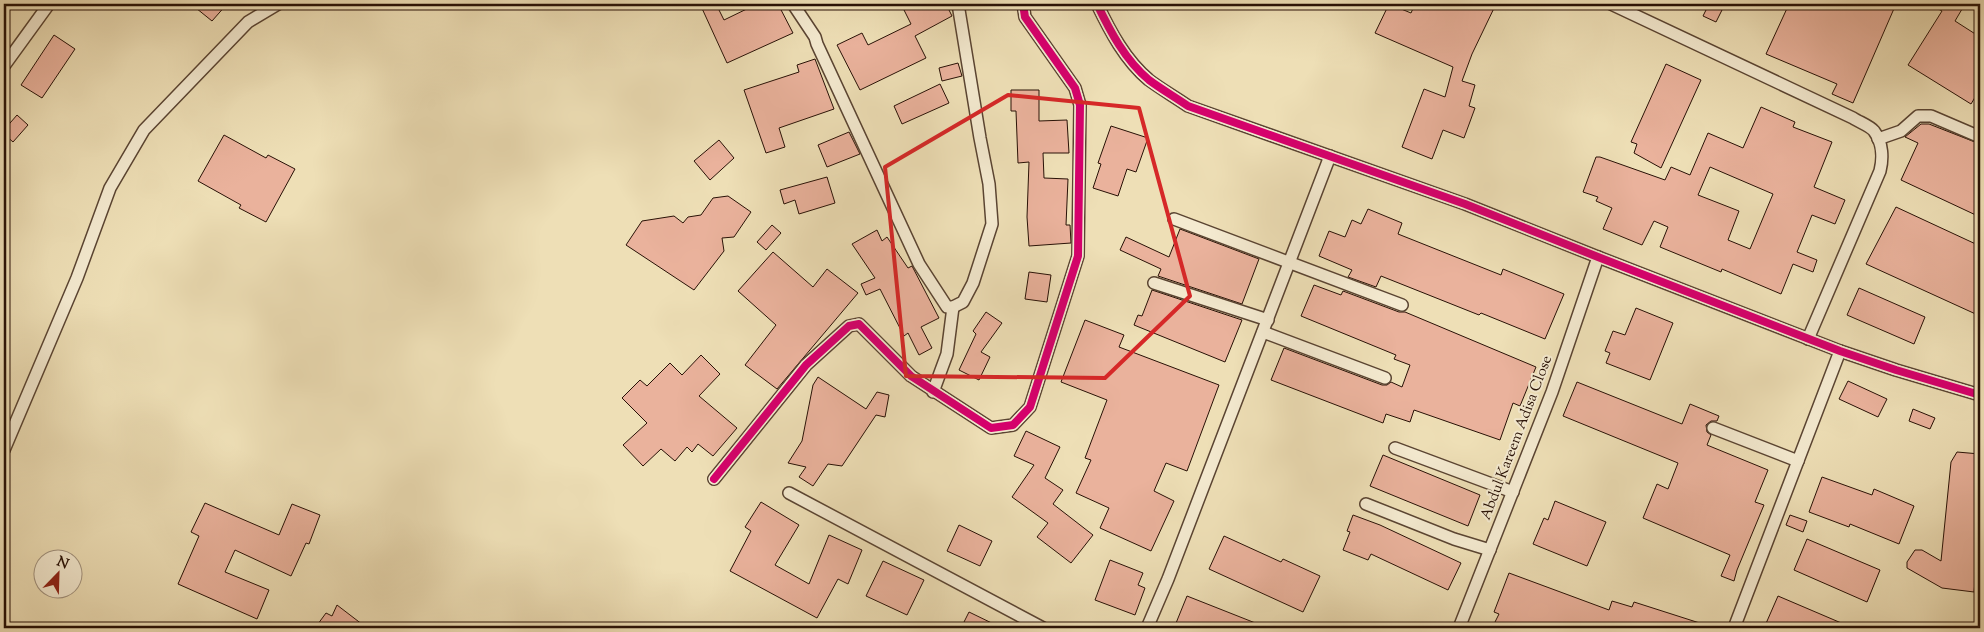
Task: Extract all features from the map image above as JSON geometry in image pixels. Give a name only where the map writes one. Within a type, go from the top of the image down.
[{"type":"street","points":[[4,66],[49,4]]},
{"type":"street","points":[[4,450],[77,278],[110,188],[144,130],[248,22],[278,4]]},
{"type":"street","points":[[793,4],[815,37],[919,264],[947,306],[953,307],[963,302],[973,283],[992,224],[990,184],[980,138],[958,4]]},
{"type":"street","points":[[714,479],[806,365],[849,326],[860,324],[877,344],[911,376],[991,428],[1013,425],[1030,407],[1078,256],[1080,105],[1076,88],[1025,17],[1023,4]]},
{"type":"street","points":[[1097,4],[1125,54],[1149,80],[1188,106],[1465,204],[1840,351],[1980,395]]},
{"type":"street","points":[[1611,4],[1853,118],[1874,131],[1883,158],[1880,171],[1808,339]]},
{"type":"street","points":[[1878,139],[1900,131],[1918,116],[1931,116],[1980,137]]},
{"type":"street","points":[[1147,628],[1168,579],[1330,156]]},
{"type":"street","points":[[1174,219],[1289,264],[1402,305]]},
{"type":"street","name":"Abdul Kareem Adisa Close","points":[[1459,628],[1552,392],[1598,257]]},
{"type":"street","points":[[1154,283],[1268,320]]},
{"type":"street","points":[[933,392],[947,354],[953,307]]},
{"type":"street","points":[[1263,332],[1384,378]]},
{"type":"street","points":[[1734,628],[1840,351]]},
{"type":"street","points":[[1713,428],[1798,461]]},
{"type":"street","points":[[1395,448],[1513,492]]},
{"type":"street","points":[[789,493],[1043,628]]},
{"type":"street","points":[[1366,504],[1454,539],[1490,550]]},
{"type":"highlighted area","points":[[1008,95],[1139,108],[1190,296],[1105,378],[906,376],[885,167]]},
{"type":"building","points":[[191,4],[227,4],[212,21]]},
{"type":"building","points":[[700,4],[716,4],[724,20],[757,4],[778,4],[793,33],[727,63]]},
{"type":"building","points":[[901,4],[946,4],[952,16],[915,36],[926,58],[860,90],[837,45],[862,33],[868,45],[911,24]]},
{"type":"building","points":[[1389,4],[1411,13],[1415,4],[1496,4],[1472,54],[1462,81],[1475,85],[1469,106],[1475,108],[1464,138],[1443,130],[1432,159],[1402,147],[1424,89],[1445,97],[1453,67],[1375,33]]},
{"type":"building","points":[[1709,4],[1722,10],[1716,22],[1703,16]]},
{"type":"building","points":[[1789,4],[1896,4],[1853,103],[1832,94],[1837,84],[1766,54]]},
{"type":"building","points":[[1929,4],[1965,4],[1955,21],[1980,37],[1980,89],[1971,104],[1908,65],[1942,11]]},
{"type":"building","points":[[54,35],[75,49],[42,98],[21,85]]},
{"type":"building","points":[[815,59],[834,109],[779,128],[785,147],[766,153],[744,90],[799,72],[797,65]]},
{"type":"building","points":[[958,63],[962,76],[942,81],[939,68]]},
{"type":"building","points":[[1666,64],[1701,80],[1661,168],[1634,153],[1637,144],[1631,142]]},
{"type":"building","points":[[940,84],[949,103],[902,124],[894,106]]},
{"type":"building","points":[[1011,90],[1039,90],[1039,121],[1067,120],[1069,153],[1043,153],[1044,178],[1068,179],[1066,225],[1070,225],[1071,243],[1029,246],[1027,217],[1029,162],[1018,163],[1016,111],[1011,111]]},
{"type":"building","points":[[1761,107],[1795,122],[1793,127],[1832,142],[1814,187],[1845,200],[1835,224],[1812,215],[1797,252],[1817,260],[1813,272],[1793,264],[1781,294],[1722,269],[1721,272],[1660,247],[1668,227],[1654,221],[1642,245],[1603,229],[1612,208],[1596,201],[1598,197],[1583,192],[1596,157],[1665,180],[1671,167],[1690,175],[1708,133],[1743,148]],"holes":[[[1710,167],[1773,194],[1750,249],[1728,240],[1739,211],[1698,195]]]},
{"type":"building","points":[[17,115],[28,125],[13,142],[4,134],[4,130]]},
{"type":"building","points":[[1921,124],[1929,124],[1980,144],[1980,217],[1901,180],[1918,143],[1905,137]]},
{"type":"building","points":[[1111,126],[1148,138],[1136,172],[1127,169],[1118,196],[1093,188],[1101,164],[1098,163]]},
{"type":"building","points":[[849,132],[860,154],[827,167],[818,145]]},
{"type":"building","points":[[224,135],[266,158],[268,155],[295,169],[266,222],[239,208],[241,205],[198,181]]},
{"type":"building","points":[[719,140],[734,158],[710,180],[694,161]]},
{"type":"building","points":[[827,177],[835,203],[799,214],[795,200],[784,204],[780,190]]},
{"type":"building","points":[[728,196],[751,212],[734,237],[722,238],[724,251],[694,290],[626,245],[642,221],[674,216],[683,223],[688,217],[701,215],[713,198]]},
{"type":"building","points":[[1896,207],[1980,246],[1980,316],[1866,264]]},
{"type":"building","points":[[1368,209],[1402,223],[1398,234],[1501,275],[1503,269],[1564,294],[1545,339],[1381,276],[1376,287],[1348,277],[1352,270],[1319,256],[1329,231],[1345,237],[1352,220],[1361,224]]},
{"type":"building","points":[[772,225],[781,233],[766,250],[757,242]]},
{"type":"building","points":[[1180,229],[1259,259],[1242,304],[1158,276],[1161,269],[1120,250],[1126,237],[1169,257]]},
{"type":"building","points":[[877,230],[882,241],[887,237],[908,268],[912,266],[939,318],[921,327],[932,348],[919,355],[908,333],[904,336],[880,289],[866,295],[861,284],[875,278],[852,244]]},
{"type":"building","points":[[773,252],[813,287],[827,269],[858,293],[777,389],[745,365],[776,325],[738,291]]},
{"type":"building","points":[[1029,272],[1051,275],[1047,302],[1025,299]]},
{"type":"building","points":[[1314,285],[1341,295],[1343,291],[1399,312],[1405,312],[1536,367],[1520,406],[1513,403],[1500,440],[1414,410],[1410,422],[1386,414],[1383,423],[1271,380],[1284,348],[1382,385],[1387,385],[1391,382],[1402,387],[1410,365],[1394,359],[1396,355],[1301,316]]},
{"type":"building","points":[[1859,288],[1925,317],[1914,344],[1847,315]]},
{"type":"building","points":[[1152,290],[1242,320],[1225,362],[1134,325],[1138,315],[1142,316]]},
{"type":"building","points":[[1636,308],[1673,323],[1650,380],[1606,363],[1610,353],[1605,351],[1613,331],[1625,335]]},
{"type":"building","points":[[986,312],[1002,323],[981,352],[990,357],[979,380],[959,370],[976,334],[973,331]]},
{"type":"building","points":[[1085,320],[1124,335],[1119,347],[1219,385],[1187,471],[1166,463],[1154,491],[1174,501],[1151,551],[1100,528],[1109,508],[1076,493],[1091,460],[1085,458],[1107,400],[1061,382]]},
{"type":"building","points":[[701,355],[720,374],[699,396],[737,428],[713,456],[698,444],[692,452],[687,447],[675,461],[661,449],[643,466],[623,445],[647,423],[622,398],[640,380],[647,386],[670,363],[682,375]]},
{"type":"building","points":[[818,377],[866,409],[877,392],[889,395],[885,417],[876,415],[842,466],[828,464],[813,486],[799,477],[806,467],[788,463],[802,441],[813,385]]},
{"type":"building","points":[[1848,381],[1887,399],[1878,417],[1839,399]]},
{"type":"building","points":[[1577,382],[1682,424],[1690,404],[1719,416],[1717,421],[1711,421],[1706,425],[1707,432],[1711,435],[1707,445],[1768,470],[1755,502],[1764,505],[1734,581],[1721,576],[1730,555],[1643,518],[1657,484],[1668,489],[1678,463],[1563,416]]},
{"type":"building","points":[[1913,409],[1935,418],[1930,429],[1909,421]]},
{"type":"building","points":[[1026,431],[1060,447],[1045,478],[1063,490],[1053,504],[1093,535],[1071,563],[1037,537],[1048,523],[1012,497],[1034,465],[1014,456]]},
{"type":"building","points":[[1957,452],[1980,454],[1980,528],[1974,592],[1942,588],[1907,568],[1907,562],[1915,550],[1922,550],[1941,561],[1951,462]]},
{"type":"building","points":[[1383,455],[1480,495],[1468,526],[1370,486]]},
{"type":"building","points":[[1822,477],[1872,495],[1874,489],[1914,506],[1899,544],[1850,524],[1849,527],[1809,512]]},
{"type":"building","points":[[1555,501],[1606,522],[1587,566],[1533,544],[1544,518],[1548,520]]},
{"type":"building","points":[[761,502],[799,525],[775,565],[809,584],[829,535],[862,550],[848,584],[838,579],[817,618],[730,571],[751,531],[745,527]]},
{"type":"building","points":[[205,503],[279,535],[292,504],[320,515],[309,544],[306,543],[291,576],[235,550],[225,572],[269,590],[257,619],[178,584],[199,536],[191,532]]},
{"type":"building","points":[[1353,515],[1380,525],[1461,563],[1448,590],[1371,554],[1368,560],[1343,550],[1350,532],[1347,531]]},
{"type":"building","points":[[1790,515],[1807,521],[1803,532],[1786,525]]},
{"type":"building","points":[[959,525],[992,541],[980,566],[947,551]]},
{"type":"building","points":[[1224,536],[1281,562],[1283,559],[1320,576],[1303,612],[1209,569]]},
{"type":"building","points":[[1807,539],[1880,570],[1867,602],[1794,570]]},
{"type":"building","points":[[1110,560],[1143,573],[1138,585],[1145,588],[1135,615],[1095,600]]},
{"type":"building","points":[[883,561],[924,580],[907,615],[866,596]]},
{"type":"building","points":[[1509,573],[1609,610],[1612,601],[1632,607],[1634,602],[1709,626],[1709,628],[1492,628],[1499,614],[1494,612]]},
{"type":"building","points":[[1187,596],[1268,628],[1174,628]]},
{"type":"building","points":[[1778,596],[1853,628],[1764,628]]},
{"type":"building","points":[[337,605],[367,628],[315,628],[326,613],[332,616]]},
{"type":"building","points":[[969,612],[1002,628],[961,628]]},
{"type":"cycle path","points":[[714,479],[806,365],[849,326],[859,324],[911,376],[991,428],[1013,425],[1030,407],[1078,256],[1080,105],[1075,88],[1025,17],[1023,4]]},
{"type":"cycle path","points":[[1097,4],[1125,54],[1140,72],[1188,106],[1465,204],[1840,351],[1980,395]]}]
